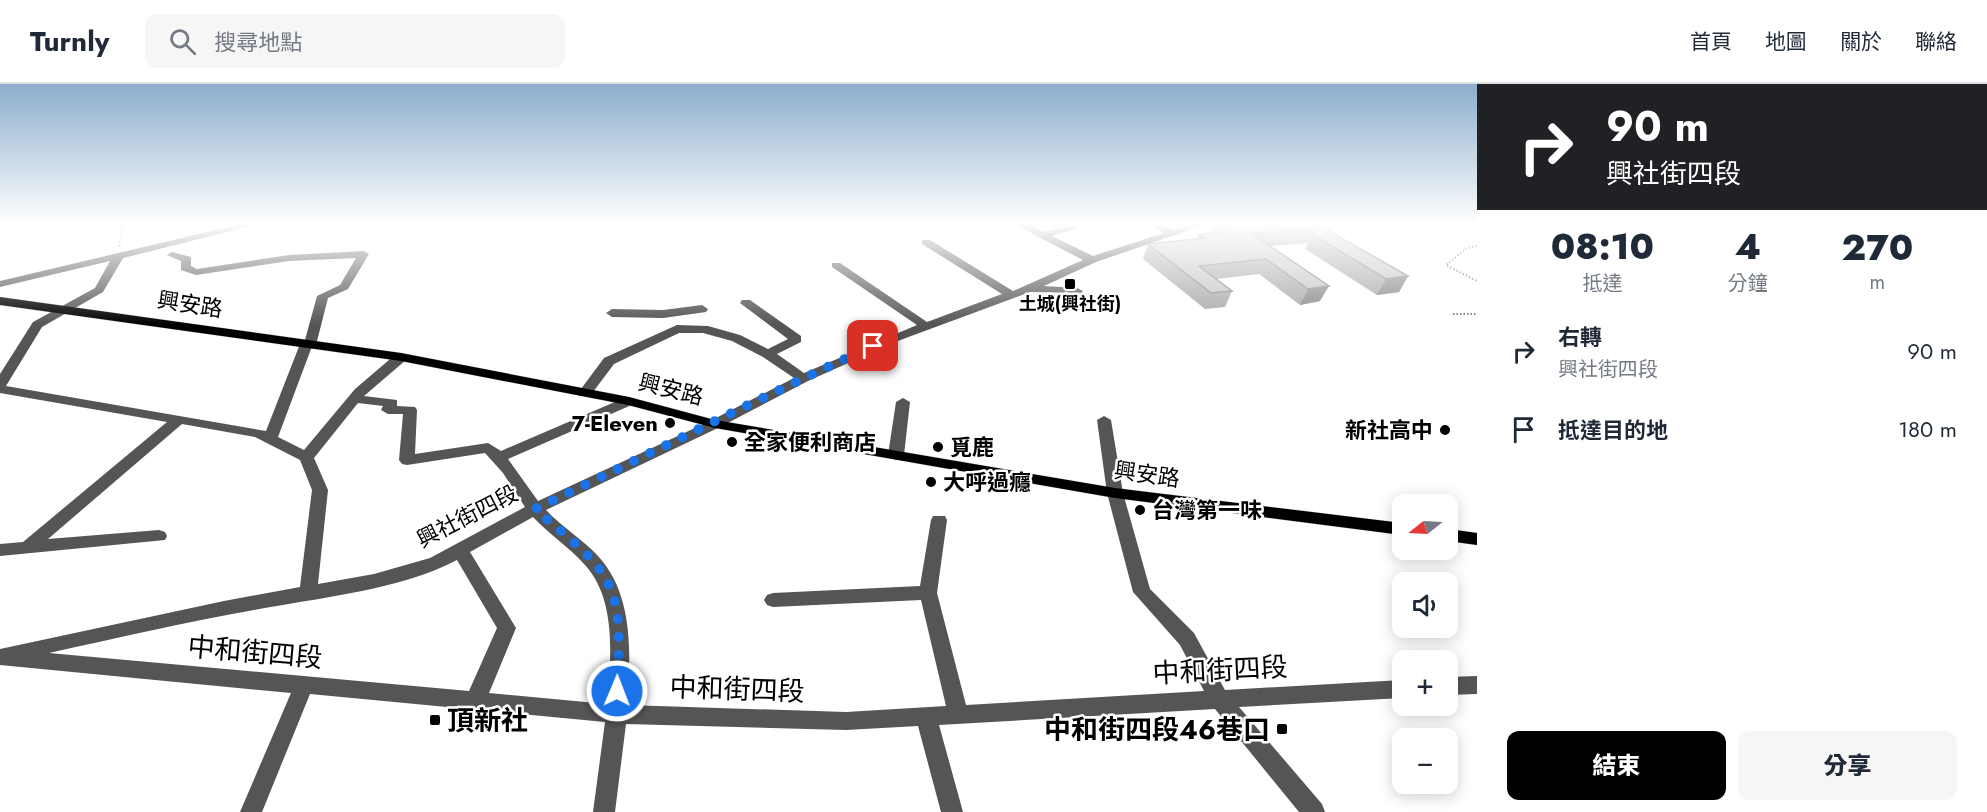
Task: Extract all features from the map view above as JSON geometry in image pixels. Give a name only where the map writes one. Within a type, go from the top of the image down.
[{"type":"main road","name":"興安路","points":[[0,301],[401,357],[629,401],[715,424],[1115,493],[1392,528]]},
{"type":"main road","points":[[1458,536],[1477,538]]},
{"type":"street","points":[[0,285],[118,257]]},
{"type":"street","points":[[118,257],[99,290],[37,325],[0,387],[259,433],[306,457],[320,490],[308,593]]},
{"type":"street","points":[[179,257],[187,259],[185,268],[196,272],[308,257]]},
{"type":"street","points":[[270,439],[308,345],[323,296],[344,287],[362,257]]},
{"type":"street","points":[[950,257],[1010,294]]},
{"type":"street","points":[[1086,257],[1092,260]]},
{"type":"street","points":[[1028,289],[1101,257]]},
{"type":"street","points":[[836,264],[924,325]]},
{"type":"street","points":[[1028,289],[1077,291]]},
{"type":"street","name":"興社街四段","points":[[0,656],[224,608],[374,581],[436,563],[535,509],[715,424],[803,378],[924,325],[1028,289]]},
{"type":"street","points":[[746,303],[797,339],[768,354]]},
{"type":"street","points":[[612,313],[663,314],[702,309]]},
{"type":"street","points":[[663,314],[670,332]]},
{"type":"street","points":[[585,393],[609,362],[676,329],[704,329],[736,338],[768,354],[803,378]]},
{"type":"street","points":[[306,457],[355,399],[401,357]]},
{"type":"street","points":[[355,399],[392,403],[388,410],[410,410],[407,460],[488,448],[500,457],[535,509],[596,566],[608,582],[618,622],[617,714],[604,812]]},
{"type":"street","points":[[500,457],[629,401]]},
{"type":"street","points":[[896,455],[903,402]]},
{"type":"street","points":[[27,548],[178,420]]},
{"type":"street","points":[[1104,420],[1115,493],[1143,592],[1187,639],[1219,699],[1314,812]]},
{"type":"street","points":[[939,520],[928,593],[958,714]]},
{"type":"street","points":[[0,550],[159,536]]},
{"type":"street","points":[[460,550],[507,628],[475,700]]},
{"type":"street","points":[[774,600],[928,593]]},
{"type":"street","name":"中和街四段","points":[[0,656],[617,714],[846,721],[1392,690]]},
{"type":"street","points":[[251,812],[304,685]]},
{"type":"street","points":[[1458,686],[1477,685]]},
{"type":"street","points":[[926,716],[952,812]]},
{"type":"path","points":[[1456,257],[1446,265],[1477,281]]},
{"type":"path","points":[[1453,314],[1477,314]]},
{"type":"building","points":[[1165,257],[1286,257],[1329,286],[1308,289],[1266,259],[1199,266],[1232,291],[1211,293]]},
{"type":"building","points":[[1350,257],[1375,257],[1408,276],[1386,279]]},
{"type":"place","name":"土城(興社街)","points":[[1070,284]]},
{"type":"place","name":"7-Eleven","points":[[670,423]]},
{"type":"place","name":"新社高中","points":[[1445,430]]},
{"type":"place","name":"全家便利商店","points":[[732,442]]},
{"type":"place","name":"覓鹿","points":[[938,447]]},
{"type":"place","name":"大呼過癮","points":[[931,482]]},
{"type":"place","name":"台灣第一味","points":[[1140,510]]},
{"type":"place","name":"頂新社","points":[[435,720]]},
{"type":"place","name":"中和街四段46巷口","points":[[1282,729]]},
{"type":"route","points":[[617,691],[618,622],[608,582],[596,566],[535,509],[873,346]]}]
